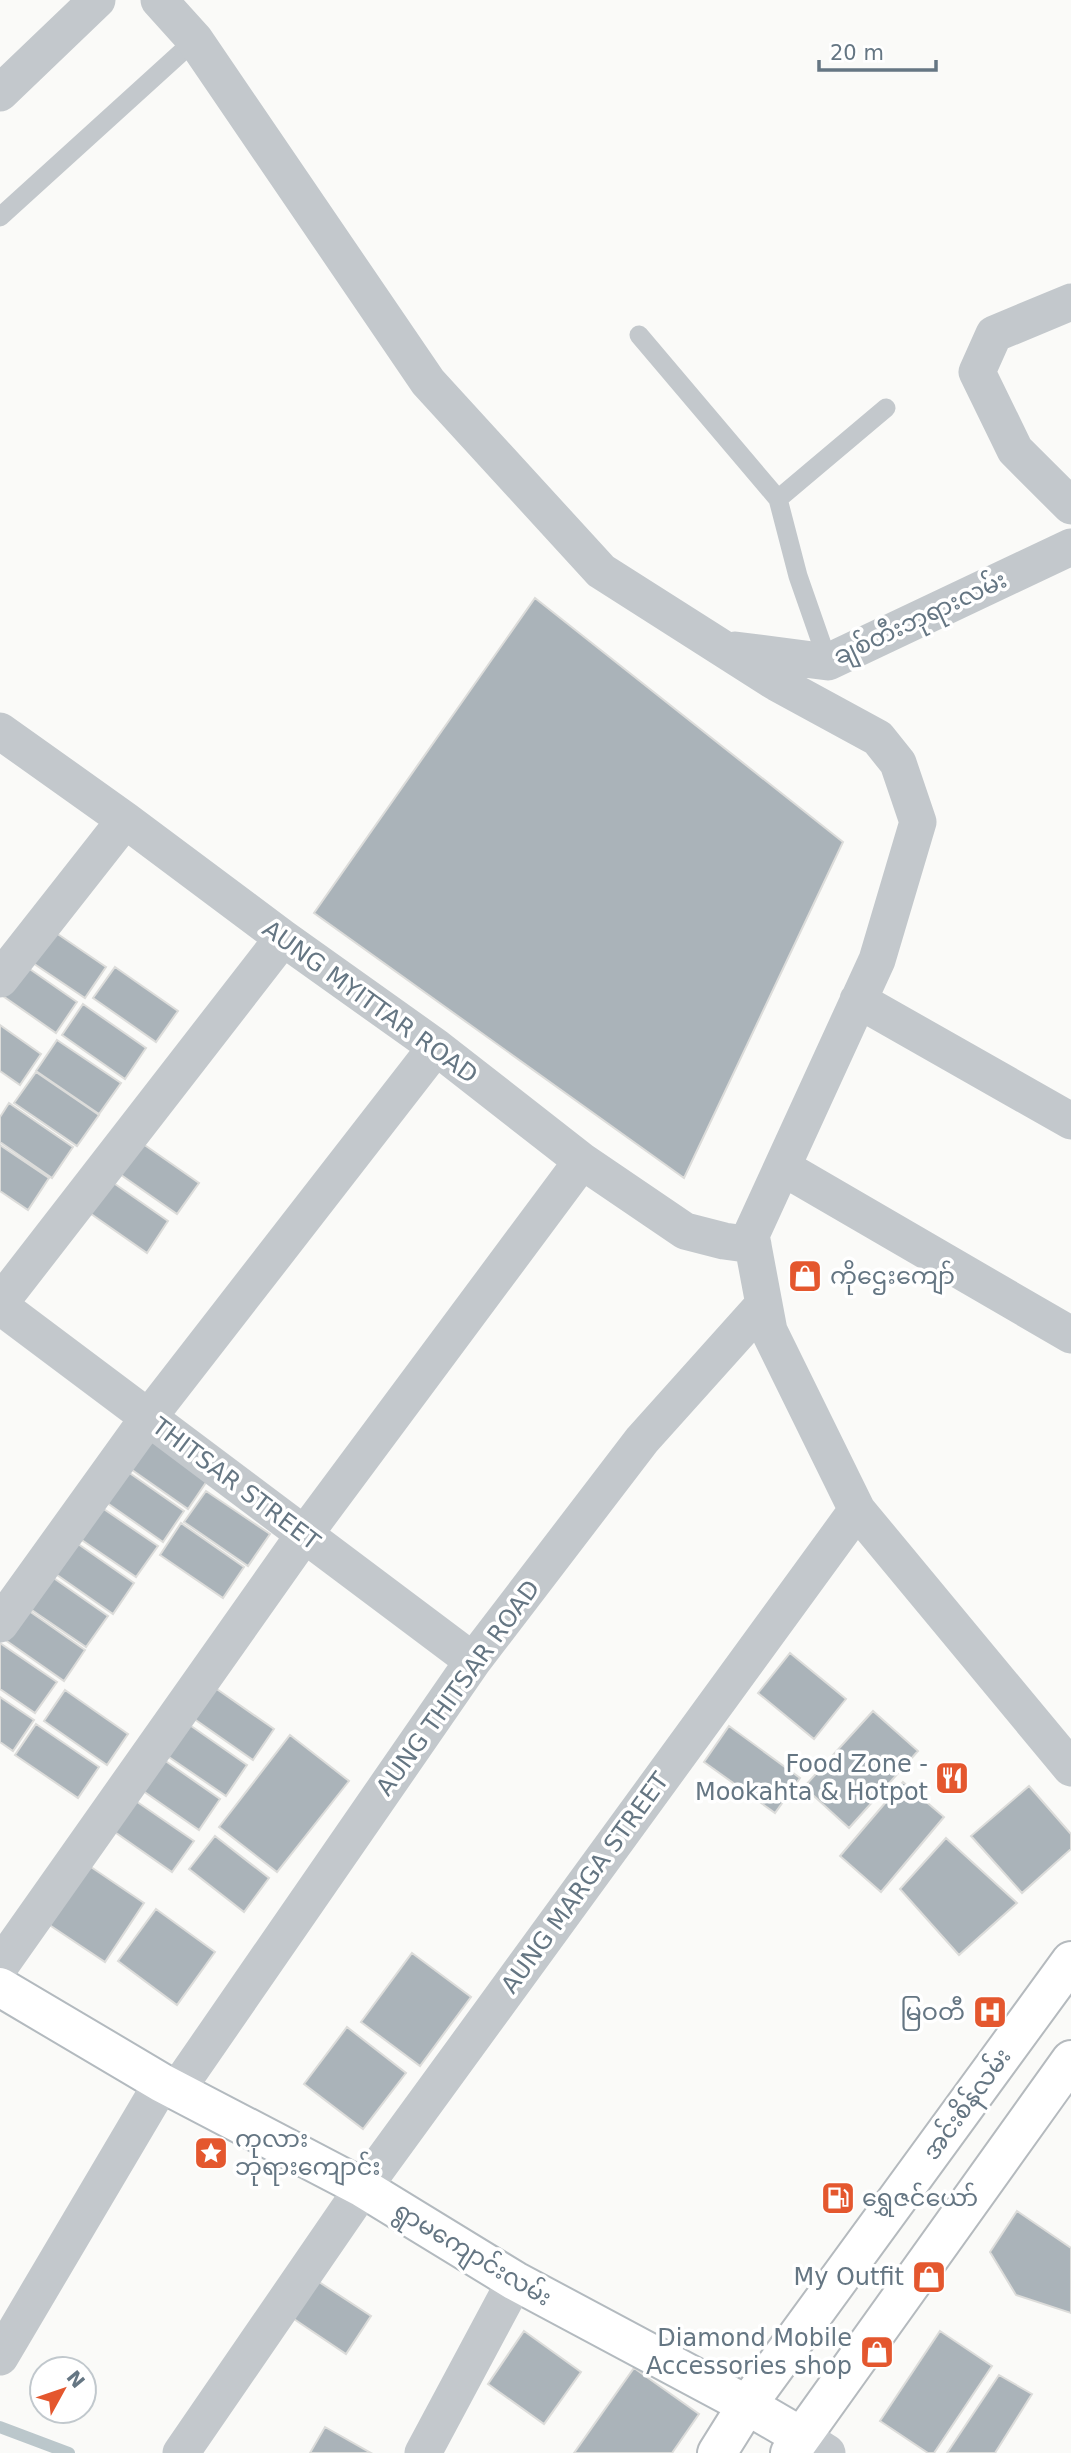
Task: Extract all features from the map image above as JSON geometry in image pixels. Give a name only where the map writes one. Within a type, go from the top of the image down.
[{"type":"main road","name":"အင်းစိန်လမ်း","points":[[717,2453],[747,2405],[1071,1961]]},
{"type":"main road","name":"ရွာမကျောင်းလမ်း","points":[[0,1987],[169,2087],[363,2188],[515,2281],[747,2405],[806,2447]]},
{"type":"main road","points":[[806,2447],[1020,2129],[1071,2060]]},
{"type":"street","points":[[0,93],[97,0]]},
{"type":"street","points":[[159,0],[195,40],[428,382],[601,571],[777,683],[878,738],[898,763],[918,822],[877,960],[751,1235],[769,1331],[857,1510],[1071,1768]]},
{"type":"street","points":[[1071,302],[994,334],[976,372],[1016,450],[1071,506]]},
{"type":"street","name":"ချစ်တီးဘုရားလမ်း","points":[[722,648],[828,662],[1071,547]]},
{"type":"street","name":"AUNG MYITTAR ROAD","points":[[0,731],[436,1047],[582,1161],[685,1231],[753,1245]]},
{"type":"street","points":[[0,979],[125,820]]},
{"type":"street","points":[[0,1305],[283,938]]},
{"type":"street","points":[[858,1000],[1071,1121]]},
{"type":"street","points":[[0,1624],[148,1418],[436,1047]]},
{"type":"street","points":[[0,1966],[304,1535],[582,1161]]},
{"type":"street","points":[[782,1167],[1071,1335]]},
{"type":"street","name":"AUNG THITSAR ROAD","points":[[0,2357],[169,2087],[473,1661],[642,1440],[764,1304]]},
{"type":"street","name":"THITSAR STREET","points":[[0,1305],[473,1661]]},
{"type":"street","name":"AUNG MARGA STREET","points":[[181,2453],[363,2188],[857,1510]]},
{"type":"street","points":[[423,2453],[515,2281]]},
{"type":"lane","points":[[0,217],[195,40]]},
{"type":"lane","points":[[639,335],[778,499],[798,576],[828,662]]},
{"type":"lane","points":[[778,499],[887,408]]},
{"type":"building","points":[[535,598],[843,842],[684,1178],[314,913]]},
{"type":"building","points":[[43,924],[106,967],[85,998],[21,955]]},
{"type":"building","points":[[14,958],[77,1002],[56,1033],[0,994]]},
{"type":"building","points":[[115,967],[178,1011],[156,1042],[93,998]]},
{"type":"building","points":[[83,1004],[146,1048],[125,1079],[62,1035]]},
{"type":"building","points":[[0,1025],[41,1054],[20,1085],[0,1071]]},
{"type":"building","points":[[57,1040],[121,1083],[99,1114],[36,1071]]},
{"type":"building","points":[[36,1072],[99,1115],[77,1146],[14,1103]]},
{"type":"building","points":[[9,1103],[73,1147],[52,1178],[0,1142],[0,1117]]},
{"type":"building","points":[[136,1139],[199,1183],[177,1214],[114,1170]]},
{"type":"building","points":[[0,1145],[49,1178],[28,1210],[0,1191]]},
{"type":"building","points":[[105,1177],[168,1221],[147,1253],[84,1209]]},
{"type":"building","points":[[146,1434],[209,1478],[188,1509],[125,1465]]},
{"type":"building","points":[[121,1467],[184,1511],[163,1542],[100,1498]]},
{"type":"building","points":[[206,1491],[270,1534],[248,1566],[184,1522]]},
{"type":"building","points":[[95,1503],[158,1546],[136,1577],[73,1534]]},
{"type":"building","points":[[181,1523],[244,1567],[223,1598],[160,1555]]},
{"type":"building","points":[[71,1539],[134,1583],[113,1614],[50,1570]]},
{"type":"building","points":[[45,1572],[108,1616],[86,1647],[23,1604]]},
{"type":"building","points":[[22,1606],[85,1650],[64,1681],[1,1637]]},
{"type":"building","points":[[0,1643],[57,1682],[35,1713],[0,1689]]},
{"type":"building","points":[[790,1653],[846,1699],[814,1739],[758,1693]]},
{"type":"building","points":[[211,1685],[274,1729],[253,1760],[190,1716]]},
{"type":"building","points":[[65,1690],[128,1734],[107,1765],[44,1721]]},
{"type":"building","points":[[0,1697],[34,1720],[13,1751],[0,1742]]},
{"type":"building","points":[[873,1711],[918,1751],[849,1828],[804,1787]]},
{"type":"building","points":[[184,1721],[247,1765],[226,1796],[163,1753]]},
{"type":"building","points":[[36,1724],[99,1767],[78,1798],[15,1755]]},
{"type":"building","points":[[729,1726],[800,1778],[775,1813],[704,1762]]},
{"type":"building","points":[[290,1735],[349,1781],[277,1872],[219,1827]]},
{"type":"building","points":[[157,1755],[220,1799],[199,1830],[136,1786]]},
{"type":"building","points":[[903,1782],[944,1817],[881,1892],[840,1856]]},
{"type":"building","points":[[1029,1786],[1071,1834],[1071,1849],[1022,1893],[971,1836]]},
{"type":"building","points":[[130,1797],[194,1841],[172,1872],[109,1828]]},
{"type":"building","points":[[215,1836],[269,1878],[244,1912],[189,1869]]},
{"type":"building","points":[[946,1838],[1017,1903],[959,1955],[900,1889]]},
{"type":"building","points":[[88,1865],[144,1903],[105,1962],[48,1924]]},
{"type":"building","points":[[156,1909],[215,1952],[177,2005],[118,1961]]},
{"type":"building","points":[[412,1953],[471,1997],[420,2066],[361,2022]]},
{"type":"building","points":[[347,2027],[406,2073],[363,2129],[304,2084]]},
{"type":"building","points":[[1017,2211],[1071,2248],[1071,2313],[1016,2295],[990,2252]]},
{"type":"building","points":[[313,2278],[371,2316],[346,2354],[288,2315]]},
{"type":"building","points":[[524,2331],[581,2372],[544,2424],[488,2384]]},
{"type":"building","points":[[940,2331],[992,2366],[934,2453],[928,2453],[880,2421]]},
{"type":"building","points":[[634,2368],[699,2414],[672,2453],[574,2453]]},
{"type":"building","points":[[999,2375],[1032,2394],[995,2453],[947,2453]]},
{"type":"building","points":[[325,2427],[371,2453],[310,2453]]},
{"type":"waterway","points":[[0,2427],[69,2453]]},
{"type":"place","name":"ကိုဌေးကျော်","points":[[805,1276]]},
{"type":"place","name":"Food Zone - Mookahta & Hotpot","points":[[952,1778]]},
{"type":"place","name":"မြဝတီ","points":[[990,2012]]},
{"type":"place","name":"ကုလား ဘုရားကျောင်း","points":[[211,2153]]},
{"type":"place","name":"ရွှေဇင်ယော်","points":[[838,2198]]},
{"type":"place","name":"My Outfit","points":[[929,2277]]},
{"type":"place","name":"Diamond Mobile Accessories shop","points":[[877,2352]]}]
